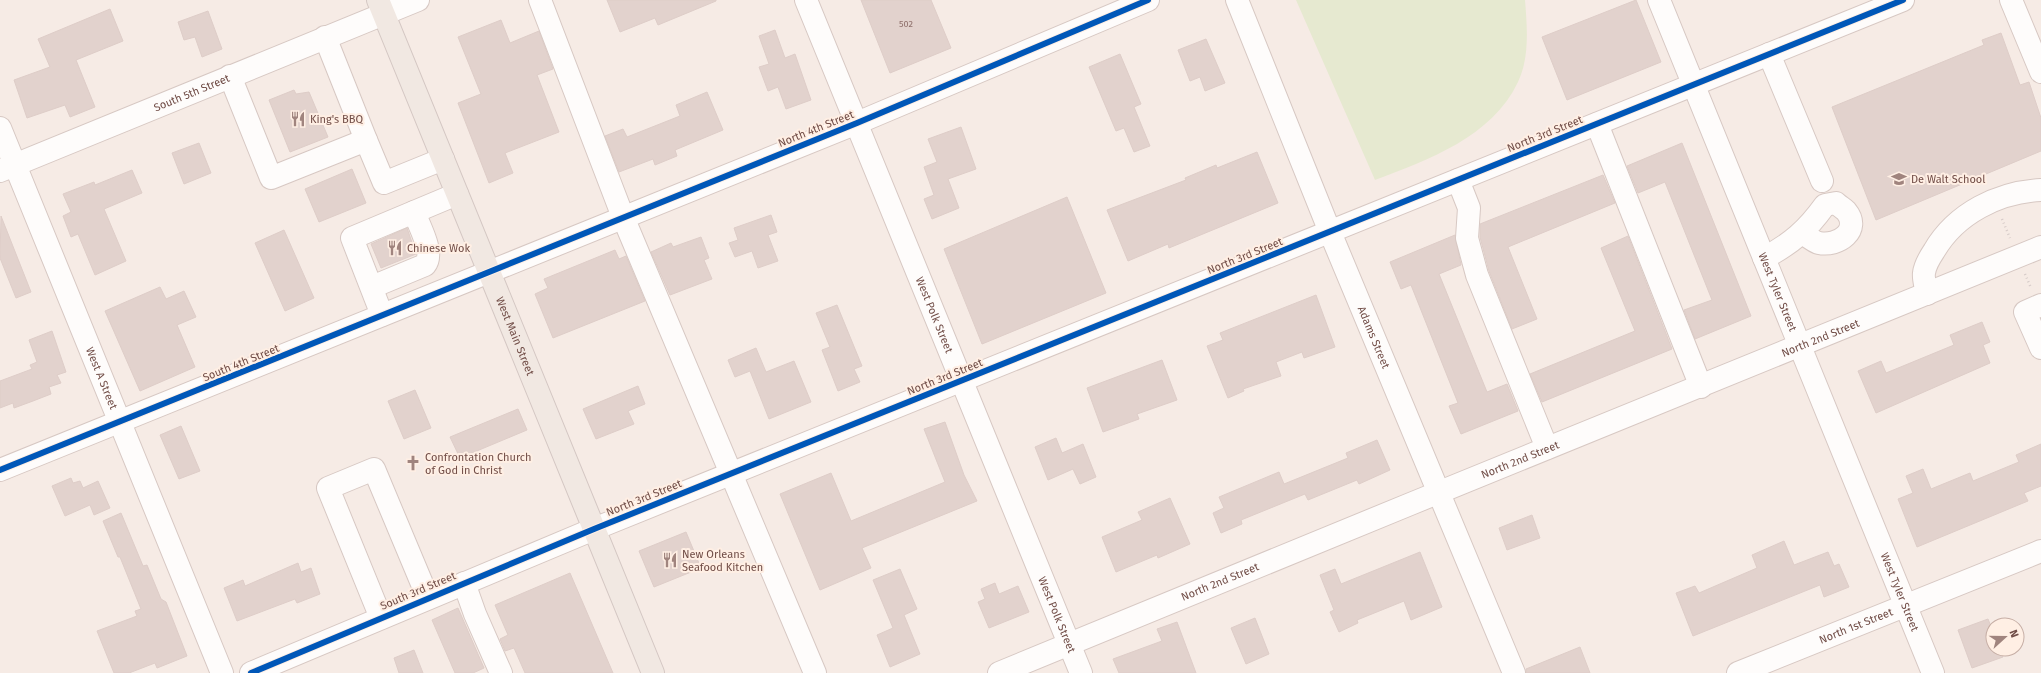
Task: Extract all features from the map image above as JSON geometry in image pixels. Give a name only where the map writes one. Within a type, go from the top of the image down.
[{"type":"main road","name":"West Main Street","points":[[381,7],[652,673]]},
{"type":"street","name":"South 5th Street","points":[[7,168],[325,37],[381,7],[418,0]]},
{"type":"street","points":[[540,0],[623,217],[815,673]]},
{"type":"street","name":"West Polk Street","points":[[806,0],[1081,673]]},
{"type":"street","name":"North 4th Street","points":[[489,271],[857,123],[1148,0]]},
{"type":"street","name":"Adams Street","points":[[1237,0],[1330,232],[1440,491],[1514,673]]},
{"type":"street","name":"West Tyler Street","points":[[1659,0],[1932,673]]},
{"type":"street","name":"North 3rd Street","points":[[594,529],[1903,0]]},
{"type":"street","points":[[2011,0],[2041,72]]},
{"type":"street","points":[[325,37],[384,183],[443,159]]},
{"type":"street","points":[[1769,54],[1822,181]]},
{"type":"street","points":[[230,76],[271,178],[366,140]]},
{"type":"street","points":[[1597,124],[1701,386]]},
{"type":"street","name":"West A Street","points":[[0,128],[7,168],[120,423],[222,673]]},
{"type":"street","points":[[1458,180],[1469,208],[1467,238],[1477,275],[1547,448]]},
{"type":"street","points":[[1927,294],[1924,273],[1928,262],[1939,242],[1954,225],[1976,209],[1994,200],[2027,190],[2041,190]]},
{"type":"street","points":[[382,315],[352,238],[457,194]]},
{"type":"street","points":[[372,287],[426,265],[429,261],[430,253],[414,212]]},
{"type":"street","points":[[1764,258],[1787,246],[1803,232]]},
{"type":"street","name":"North 2nd Street","points":[[999,673],[1440,491],[1800,347],[2041,246]]},
{"type":"street","name":"South 4th Street","points":[[0,470],[350,330],[382,315],[489,271]]},
{"type":"street","points":[[2041,305],[2025,312],[2041,348]]},
{"type":"street","points":[[381,618],[328,488],[374,469],[428,598]]},
{"type":"street","name":"South 3rd Street","points":[[251,673],[594,529]]},
{"type":"street","name":"North 1st Street","points":[[1738,673],[1906,607],[2041,551]]},
{"type":"street","points":[[464,583],[475,614],[501,673]]},
{"type":"green space","points":[[1296,0],[1525,0],[1527,41],[1522,72],[1507,101],[1492,118],[1475,132],[1437,155],[1375,180]]},
{"type":"building","points":[[607,0],[716,1],[658,25],[655,18],[620,32]]},
{"type":"building","points":[[861,0],[931,0],[951,48],[890,73]]},
{"type":"building","points":[[1636,0],[1661,62],[1567,100],[1542,37]]},
{"type":"building","points":[[110,9],[123,41],[76,60],[95,107],[70,117],[65,105],[27,118],[14,80],[50,67],[38,39]]},
{"type":"building","points":[[208,11],[222,49],[202,57],[195,37],[184,40],[178,22]]},
{"type":"building","points":[[501,20],[510,43],[539,31],[553,69],[537,75],[559,132],[505,153],[513,173],[489,183],[458,103],[481,94],[458,37]]},
{"type":"building","points":[[775,30],[785,58],[795,54],[811,100],[786,109],[778,87],[768,91],[759,67],[769,64],[759,36]]},
{"type":"building","points":[[2001,33],[2020,85],[2029,82],[2041,118],[2041,151],[1876,220],[1832,107],[1984,45],[1982,40]]},
{"type":"building","points":[[1206,39],[1225,83],[1205,91],[1200,77],[1190,81],[1178,50]]},
{"type":"building","points":[[1120,54],[1141,104],[1134,107],[1150,146],[1134,152],[1124,128],[1116,131],[1089,67]]},
{"type":"building","name":"King's BBQ","points":[[294,90],[296,94],[309,92],[328,137],[290,152],[269,100]]},
{"type":"building","points":[[707,92],[723,130],[675,150],[677,156],[655,165],[653,159],[619,172],[605,136],[623,129],[627,137],[680,116],[676,105]]},
{"type":"building","points":[[961,127],[976,169],[948,179],[959,208],[932,219],[924,199],[934,195],[924,167],[937,162],[928,139]]},
{"type":"building","points":[[199,143],[211,173],[184,184],[172,153]]},
{"type":"building","points":[[1682,143],[1751,316],[1695,339],[1684,310],[1712,300],[1665,182],[1638,193],[1627,166]]},
{"type":"building","points":[[1257,152],[1278,203],[1169,248],[1168,244],[1128,261],[1107,210],[1186,180],[1185,178],[1216,165],[1217,168]]},
{"type":"building","points":[[352,169],[366,203],[319,222],[305,189]]},
{"type":"building","points":[[132,170],[142,193],[104,209],[126,261],[95,275],[78,234],[71,237],[63,216],[71,212],[63,194],[94,182],[95,185]]},
{"type":"building","points":[[1603,175],[1615,203],[1508,247],[1537,319],[1512,329],[1489,271],[1480,237],[1480,224]]},
{"type":"building","points":[[1067,197],[1106,293],[982,344],[944,249]]},
{"type":"building","points":[[771,215],[777,232],[768,235],[778,261],[758,268],[752,251],[735,257],[729,243],[738,240],[734,228]]},
{"type":"building","points":[[1,216],[31,292],[16,298],[0,258]]},
{"type":"building","name":"Chinese Wok","points":[[407,228],[416,254],[381,268],[371,244]]},
{"type":"building","points":[[284,230],[314,298],[285,311],[255,243]]},
{"type":"building","points":[[1455,235],[1461,265],[1439,274],[1487,392],[1507,384],[1518,411],[1461,434],[1449,406],[1458,403],[1411,285],[1401,289],[1390,262]]},
{"type":"building","points":[[1628,236],[1672,349],[1542,402],[1530,374],[1635,331],[1601,248]]},
{"type":"building","points":[[701,237],[709,258],[704,260],[712,279],[670,295],[651,252],[671,243],[673,247]]},
{"type":"building","points":[[615,250],[619,259],[626,256],[645,301],[553,338],[535,294],[548,288],[544,279]]},
{"type":"building","points":[[160,287],[166,299],[184,291],[196,317],[177,325],[195,367],[140,391],[105,311]]},
{"type":"building","points":[[1316,295],[1335,347],[1304,358],[1302,352],[1276,362],[1281,376],[1243,389],[1244,391],[1228,398],[1207,346],[1223,340],[1220,333]]},
{"type":"building","points":[[837,305],[862,366],[854,369],[860,382],[838,391],[822,350],[830,347],[816,313]]},
{"type":"building","points":[[1982,322],[1990,342],[1983,345],[1990,363],[1876,413],[1858,371],[1881,361],[1886,373],[1954,345],[1950,335]]},
{"type":"building","points":[[52,331],[66,372],[57,375],[61,383],[49,387],[51,394],[14,408],[13,403],[0,408],[0,381],[32,369],[30,365],[37,362],[29,340]]},
{"type":"building","points":[[756,348],[766,372],[794,361],[811,402],[769,419],[750,371],[735,377],[728,360]]},
{"type":"building","points":[[1162,360],[1177,400],[1137,414],[1139,419],[1103,432],[1087,388]]},
{"type":"building","points":[[638,386],[645,404],[628,411],[634,424],[596,439],[583,409]]},
{"type":"building","points":[[415,390],[431,428],[404,439],[388,401]]},
{"type":"building","points":[[518,409],[527,430],[460,458],[450,437]]},
{"type":"building","points":[[945,422],[964,475],[977,501],[862,548],[871,568],[820,590],[780,494],[831,473],[851,521],[945,482],[924,429]]},
{"type":"building","points":[[181,426],[200,471],[179,479],[160,435]]},
{"type":"building","points":[[1056,438],[1062,453],[1083,444],[1096,477],[1080,484],[1073,469],[1048,480],[1035,447]]},
{"type":"building","points":[[1377,440],[1390,470],[1359,484],[1357,480],[1308,500],[1305,494],[1241,520],[1242,524],[1221,533],[1213,513],[1224,508],[1219,497],[1279,472],[1284,484],[1348,458],[1346,453]]},
{"type":"building","points":[[2041,444],[2041,486],[2024,493],[2028,501],[1917,547],[1898,499],[1913,493],[1906,476],[1923,469],[1931,489],[1970,473],[1973,481],[2019,462],[2016,455]]},
{"type":"building","points":[[71,478],[73,483],[80,481],[83,488],[98,481],[110,508],[94,515],[90,505],[65,516],[52,486]]},
{"type":"building","points":[[1170,498],[1190,544],[1158,558],[1157,555],[1116,572],[1102,537],[1142,520],[1138,512]]},
{"type":"building","points":[[121,513],[143,566],[147,565],[161,599],[166,602],[187,656],[157,668],[155,663],[129,673],[114,673],[97,631],[137,616],[135,611],[141,609],[120,557],[118,557],[103,521]]},
{"type":"building","points":[[1532,515],[1540,538],[1507,550],[1499,528]]},
{"type":"building","name":"New Orleans Seafood Kitchen","points":[[686,532],[701,568],[654,587],[639,551]]},
{"type":"building","points":[[1784,541],[1794,565],[1828,552],[1834,566],[1839,564],[1849,587],[1824,597],[1820,585],[1693,636],[1676,593],[1695,586],[1699,593],[1757,568],[1752,555]]},
{"type":"building","points":[[1420,552],[1442,607],[1411,620],[1404,601],[1357,620],[1358,623],[1339,632],[1330,612],[1334,610],[1320,575],[1335,569],[1341,584]]},
{"type":"building","points":[[298,563],[301,572],[311,568],[320,594],[297,603],[295,599],[237,621],[224,588],[243,580],[245,586]]},
{"type":"building","points":[[900,569],[917,609],[904,615],[920,654],[890,667],[877,635],[893,628],[873,580]]},
{"type":"building","points":[[570,573],[613,673],[525,673],[514,648],[505,651],[500,639],[508,635],[495,605]]},
{"type":"building","points":[[995,583],[999,594],[1018,586],[1029,612],[989,628],[978,602],[985,599],[981,589]]},
{"type":"building","points":[[458,608],[484,668],[473,673],[455,673],[432,620]]},
{"type":"building","points":[[1255,618],[1269,654],[1246,664],[1231,628]]},
{"type":"building","points":[[1985,620],[1985,657],[2003,657],[1972,668],[1958,630]]},
{"type":"building","points":[[1177,622],[1196,673],[1119,673],[1113,659],[1162,641],[1157,629]]},
{"type":"building","points":[[1580,647],[1590,673],[1526,673],[1526,669]]},
{"type":"building","points":[[414,650],[423,673],[399,673],[394,658]]},
{"type":"cycle path","points":[[0,470],[857,123],[1148,0]]},
{"type":"cycle path","points":[[251,673],[594,529],[1903,0]]},
{"type":"place","name":"King's BBQ","points":[[298,119]]},
{"type":"place","name":"De Walt School","points":[[1899,179]]},
{"type":"place","name":"Chinese Wok","points":[[395,248]]},
{"type":"place","name":"Confrontation Church of God in Christ","points":[[413,463]]},
{"type":"place","name":"New Orleans Seafood Kitchen","points":[[670,560]]}]
